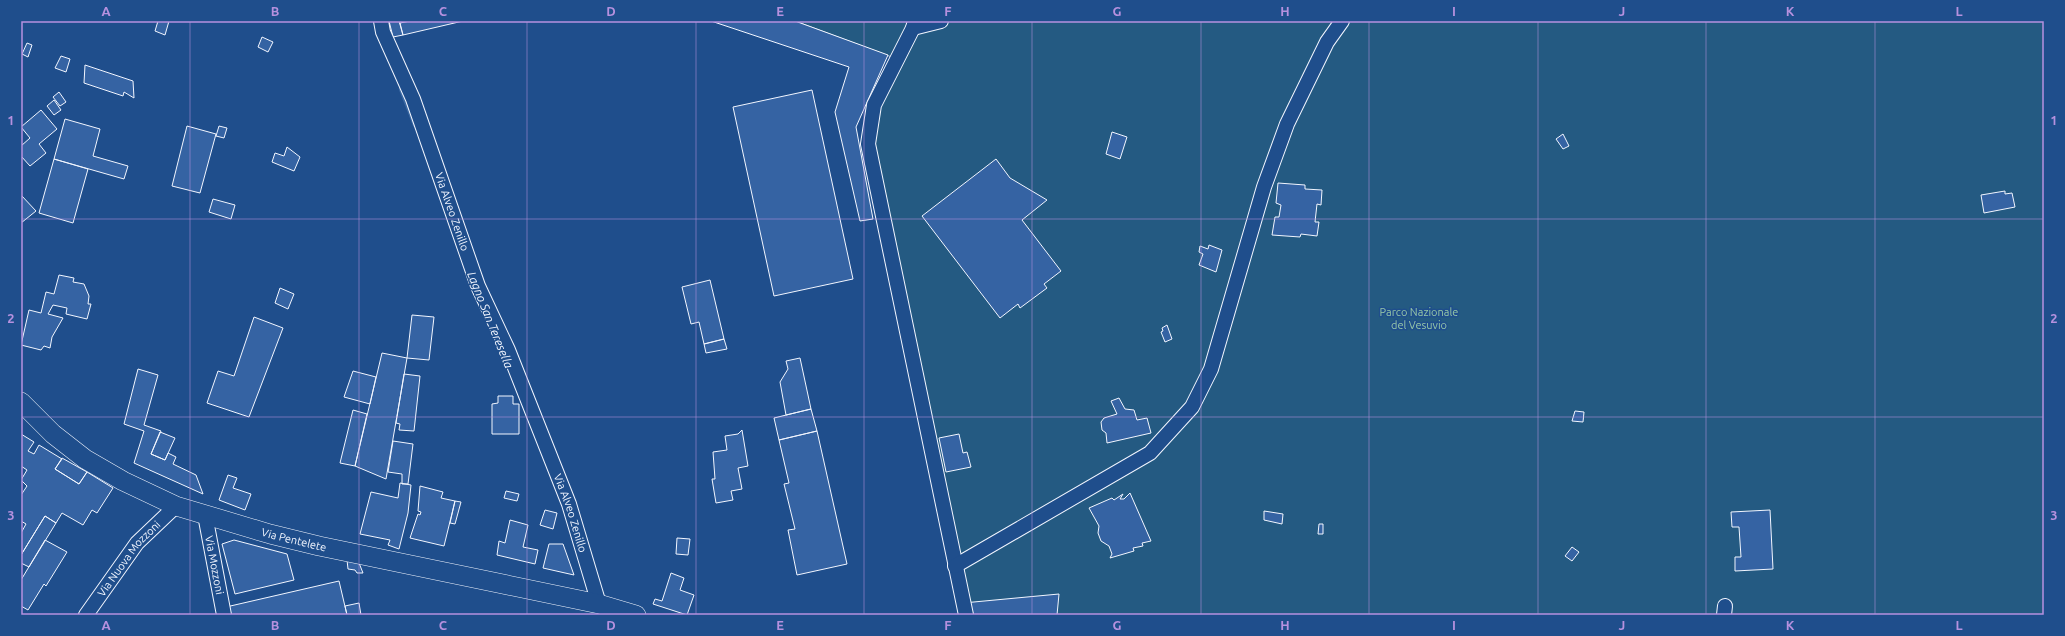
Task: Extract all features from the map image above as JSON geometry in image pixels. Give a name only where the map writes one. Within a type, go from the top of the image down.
[{"type":"main road","name":"Via Pentelete","points":[[21,402],[53,434],[85,459],[123,481],[176,506],[319,546],[598,604],[636,615]]},
{"type":"street","name":"Via Alveo Zenillo","points":[[381,21],[383,32],[413,99],[478,286],[508,350],[569,504],[598,604]]},
{"type":"street","points":[[940,21],[914,24],[874,105],[868,144],[966,615]]},
{"type":"street","points":[[955,566],[1150,453],[1192,407],[1211,369],[1264,188],[1287,124],[1327,42],[1342,21]]},
{"type":"street","name":"Via Nuova Mozzoni","points":[[86,615],[137,543],[176,506]]},
{"type":"street","name":"Via Mozzoni","points":[[205,515],[224,615]]},
{"type":"green space","name":"Parco Nazionale del Vesuvio","points":[[795,21],[2044,21],[2044,615],[970,615],[866,126],[897,59]]},
{"type":"building","points":[[158,21],[169,21],[165,35],[155,31]]},
{"type":"building","points":[[389,21],[399,21],[403,35],[393,37]]},
{"type":"building","points":[[410,21],[463,21],[403,35],[400,23]]},
{"type":"building","points":[[711,21],[795,21],[888,55],[856,127],[873,219],[860,221],[835,112],[849,67]]},
{"type":"building","points":[[262,37],[273,42],[268,52],[258,47]]},
{"type":"building","points":[[27,43],[32,45],[28,57],[22,54]]},
{"type":"building","points":[[61,56],[70,59],[66,72],[55,68]]},
{"type":"building","points":[[85,65],[133,81],[134,98],[124,92],[123,96],[84,83]]},
{"type":"building","points":[[812,90],[853,279],[774,296],[733,107]]},
{"type":"building","points":[[59,92],[66,102],[60,106],[53,97]]},
{"type":"building","points":[[54,100],[61,110],[54,115],[47,106]]},
{"type":"building","points":[[41,110],[57,129],[39,144],[46,153],[30,166],[21,156],[21,146],[30,138],[21,127]]},
{"type":"building","points":[[65,119],[100,129],[93,156],[128,166],[124,179],[54,159]]},
{"type":"building","points":[[187,126],[216,134],[200,193],[172,186]]},
{"type":"building","points":[[219,126],[227,128],[224,138],[216,136]]},
{"type":"building","points":[[1112,132],[1127,137],[1120,159],[1106,154]]},
{"type":"building","points":[[1563,134],[1569,146],[1563,149],[1556,139]]},
{"type":"building","points":[[287,147],[300,157],[294,171],[272,162],[275,153],[284,156]]},
{"type":"building","points":[[54,159],[88,169],[73,223],[39,213]]},
{"type":"building","points":[[996,159],[1010,178],[1047,200],[1022,220],[1061,271],[1044,284],[1047,288],[1020,308],[1018,304],[1000,318],[922,216]]},
{"type":"building","points":[[1278,183],[1305,185],[1305,189],[1322,190],[1321,205],[1317,204],[1315,222],[1319,222],[1317,236],[1301,234],[1300,237],[1272,235],[1275,217],[1279,217],[1281,205],[1276,203]]},
{"type":"building","points":[[2005,191],[2005,194],[2012,193],[2015,207],[1984,213],[1981,195]]},
{"type":"building","points":[[21,195],[36,211],[21,223]]},
{"type":"building","points":[[213,199],[235,205],[231,219],[209,212]]},
{"type":"building","points":[[1209,245],[1222,250],[1216,272],[1199,265],[1203,254],[1199,252],[1200,246],[1208,249]]},
{"type":"building","points":[[59,275],[74,278],[73,282],[84,284],[89,296],[88,304],[91,304],[87,319],[66,314],[67,308],[53,305],[48,314],[63,318],[52,337],[50,348],[44,346],[41,350],[21,345],[29,310],[41,313],[46,292],[54,294]]},
{"type":"building","points":[[710,280],[724,339],[704,344],[699,322],[691,324],[682,287]]},
{"type":"building","points":[[280,288],[294,294],[288,309],[275,303]]},
{"type":"building","points":[[412,315],[434,317],[429,360],[407,358]]},
{"type":"building","points":[[254,317],[283,328],[249,417],[207,403],[218,371],[234,376]]},
{"type":"building","points":[[1167,325],[1172,339],[1165,342],[1161,332],[1163,331],[1162,328]]},
{"type":"building","points":[[724,339],[727,349],[706,353],[704,344]]},
{"type":"building","points":[[382,353],[407,358],[386,479],[355,466]]},
{"type":"building","points":[[800,358],[811,409],[786,415],[780,382],[788,369],[786,361]]},
{"type":"building","points":[[138,369],[158,375],[144,425],[161,431],[151,454],[165,460],[168,453],[176,457],[173,464],[196,475],[203,494],[134,463],[144,431],[124,424]]},
{"type":"building","points":[[353,371],[376,377],[370,404],[344,397]]},
{"type":"building","points":[[404,374],[420,376],[414,431],[399,430],[400,424],[396,423]]},
{"type":"building","points":[[498,396],[513,396],[513,404],[519,404],[519,434],[492,434],[492,404],[498,403]]},
{"type":"building","points":[[1119,398],[1125,409],[1134,410],[1137,420],[1147,418],[1151,433],[1107,443],[1106,433],[1102,430],[1101,422],[1104,418],[1117,414],[1111,401]]},
{"type":"building","points":[[811,409],[817,431],[779,440],[774,418]]},
{"type":"building","points":[[353,410],[367,414],[355,466],[340,463]]},
{"type":"building","points":[[1575,411],[1584,412],[1583,422],[1572,421]]},
{"type":"building","points":[[742,430],[748,466],[738,468],[742,489],[731,491],[733,500],[716,503],[712,479],[715,479],[713,452],[727,450],[725,436],[738,434]]},
{"type":"building","points":[[817,431],[847,564],[797,575],[788,530],[795,529],[784,484],[789,483],[779,440]]},
{"type":"building","points":[[160,432],[175,438],[165,460],[151,454]]},
{"type":"building","points":[[21,434],[34,442],[28,451],[34,454],[39,445],[62,459],[55,469],[79,484],[87,472],[113,488],[97,513],[92,510],[83,525],[62,513],[56,523],[45,516],[21,555],[21,533],[26,524],[21,521],[21,495],[27,486],[21,480],[27,470],[21,466]]},
{"type":"building","points":[[959,434],[963,453],[967,452],[971,467],[946,472],[939,438]]},
{"type":"building","points":[[393,441],[413,444],[408,484],[402,484],[402,474],[388,472]]},
{"type":"building","points":[[62,458],[87,472],[79,484],[55,469]]},
{"type":"building","points":[[228,475],[237,478],[233,488],[251,494],[245,510],[219,500]]},
{"type":"building","points":[[400,483],[411,485],[408,513],[399,549],[388,545],[390,540],[360,534],[371,492],[398,498]]},
{"type":"building","points":[[420,486],[443,492],[441,498],[455,501],[444,546],[410,538],[418,514],[420,515],[421,512],[418,511]]},
{"type":"building","points":[[506,491],[519,494],[517,501],[504,498]]},
{"type":"building","points":[[1130,493],[1151,541],[1142,543],[1143,546],[1133,548],[1134,551],[1110,558],[1112,554],[1109,546],[1101,541],[1098,533],[1099,526],[1089,508],[1112,498],[1114,500],[1123,494],[1120,499],[1124,499]]},
{"type":"building","points":[[455,501],[461,502],[455,524],[450,523]]},
{"type":"building","points":[[545,510],[557,513],[553,529],[540,525]]},
{"type":"building","points":[[1770,510],[1773,569],[1735,571],[1735,557],[1741,557],[1739,527],[1732,527],[1731,512]]},
{"type":"building","points":[[1264,511],[1283,514],[1282,524],[1264,520]]},
{"type":"building","points":[[45,516],[56,523],[29,567],[21,563],[21,555]]},
{"type":"building","points":[[510,520],[528,525],[523,547],[538,550],[535,564],[497,555],[499,541],[505,543]]},
{"type":"building","points":[[1319,524],[1323,524],[1323,534],[1318,534]]},
{"type":"building","points":[[677,538],[690,539],[688,555],[676,554]]},
{"type":"building","points":[[45,540],[67,552],[46,586],[44,584],[28,610],[21,606],[21,580]]},
{"type":"building","points":[[234,540],[287,554],[294,580],[235,594],[222,544]]},
{"type":"building","points":[[549,544],[563,544],[574,575],[543,568]]},
{"type":"building","points":[[1572,547],[1579,552],[1572,561],[1565,556]]},
{"type":"building","points":[[347,560],[359,563],[363,573],[357,573],[355,570],[348,569]]},
{"type":"building","points":[[671,573],[684,578],[680,590],[694,595],[687,615],[653,604],[655,599],[662,601]]},
{"type":"building","points":[[339,581],[347,615],[228,615],[226,607]]},
{"type":"building","points":[[1059,594],[1057,615],[967,615],[963,603]]},
{"type":"building","points":[[359,603],[361,615],[347,615],[345,606]]},
{"type":"waterway","name":"Lagno San Teresella","points":[[401,89],[415,125]]}]
